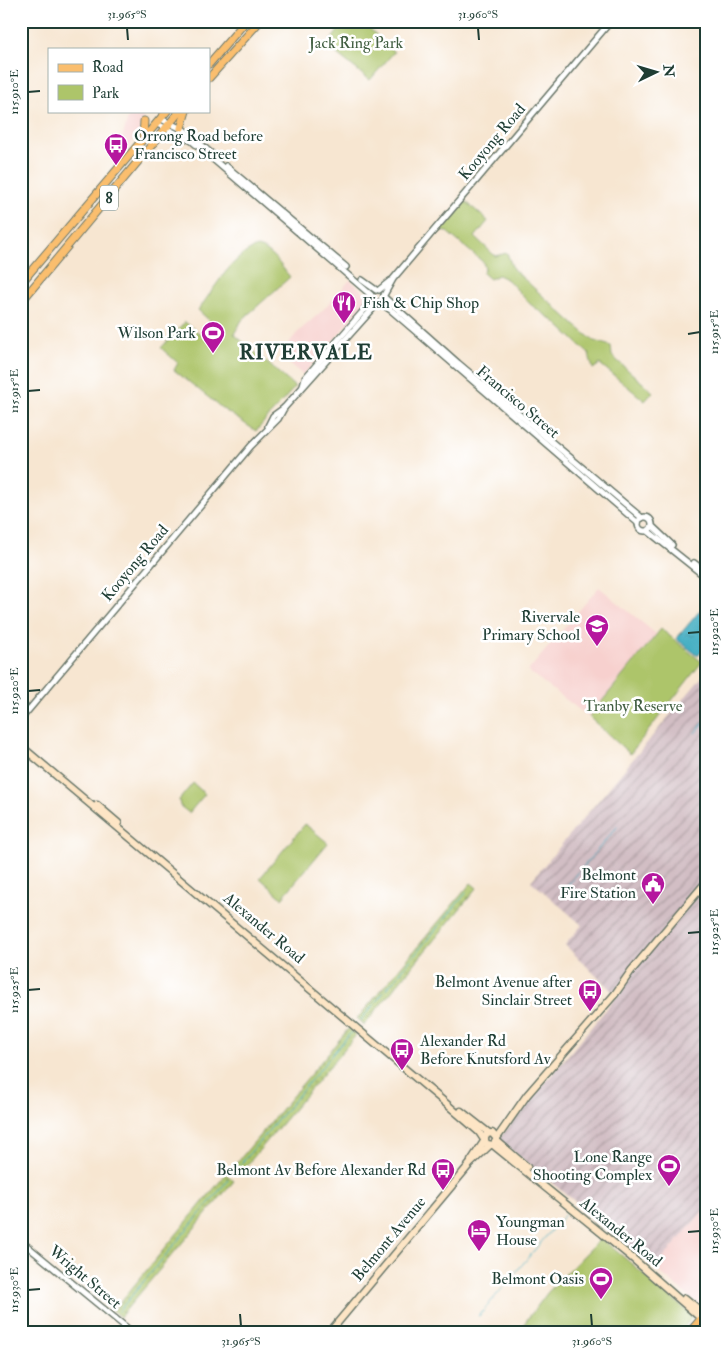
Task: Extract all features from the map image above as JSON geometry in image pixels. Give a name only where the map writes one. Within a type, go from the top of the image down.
[{"type":"main road","points":[[210,63],[246,21]]},
{"type":"main road","points":[[210,77],[260,21]]},
{"type":"main road","name":"8","points":[[21,283],[166,112]]},
{"type":"main road","name":"8","points":[[21,302],[179,112]]},
{"type":"main road","points":[[181,128],[186,112]]},
{"type":"main road","points":[[142,141],[144,121]]},
{"type":"main road","name":"Alexander Road","points":[[21,742],[706,1319]]},
{"type":"main road","name":"Alexander Road","points":[[21,746],[442,1100],[491,1139]]},
{"type":"main road","name":"Belmont Avenue","points":[[330,1333],[491,1139],[615,994],[707,881]]},
{"type":"main road","points":[[689,1333],[706,1319]]},
{"type":"main road","points":[[698,1333],[706,1319]]},
{"type":"street","name":"Kooyong Road","points":[[22,717],[267,427],[278,419],[284,408],[303,385],[384,296],[393,279],[611,21]]},
{"type":"street","points":[[159,122],[181,128],[332,256],[377,290]]},
{"type":"street","points":[[168,125],[198,146],[371,296]]},
{"type":"street","name":"Kooyong Road","points":[[303,385],[306,378],[365,310],[371,296],[393,279]]},
{"type":"street","name":"Francisco Street","points":[[377,290],[458,363],[640,520]]},
{"type":"street","name":"Francisco Street","points":[[371,296],[392,311],[640,520]]},
{"type":"street","points":[[650,528],[651,519],[640,520],[640,529],[650,528],[707,573]]},
{"type":"street","points":[[650,528],[707,578]]},
{"type":"street","name":"Wright Street","points":[[21,1241],[133,1333]]},
{"type":"street","name":"Wright Street","points":[[21,1245],[126,1333]]},
{"type":"shaded area","points":[[130,112],[144,112],[140,132],[125,152],[119,149]]},
{"type":"shaded area","points":[[350,280],[366,294],[367,302],[303,375],[279,355],[297,333],[322,311]]},
{"type":"shaded area","name":"Rivervale Primary School","points":[[599,587],[656,634],[589,717],[528,671]]},
{"type":"shaded area","points":[[707,671],[707,1206],[655,1268],[611,1230],[498,1140],[617,996],[565,945],[582,925],[531,881]]},
{"type":"shaded area","points":[[707,1206],[707,1312],[655,1268]]},
{"type":"green space","name":"Jack Ring Park","points":[[345,21],[362,21],[394,52],[370,80],[327,46]]},
{"type":"green space","points":[[464,200],[488,221],[475,237],[495,256],[507,253],[513,269],[577,327],[594,341],[611,346],[612,356],[653,392],[645,401],[600,364],[593,369],[589,354],[555,322],[530,304],[508,280],[498,275],[490,279],[482,272],[485,269],[483,262],[447,232],[438,231]]},
{"type":"green space","points":[[257,247],[267,251],[290,277],[242,320],[234,334],[295,387],[256,431],[223,409],[174,370],[178,363],[161,348],[185,322],[200,334],[210,321],[198,310],[231,266],[248,251]]},
{"type":"green space","name":"Tranby Reserve","points":[[661,629],[702,662],[630,754],[589,717]]},
{"type":"green space","points":[[193,783],[205,794],[189,813],[180,806],[179,800]]},
{"type":"green space","points":[[305,824],[328,843],[282,898],[260,878]]},
{"type":"green space","points":[[471,883],[477,888],[364,1025],[357,1019]]},
{"type":"green space","points":[[349,1028],[356,1035],[242,1171],[235,1165]]},
{"type":"green space","points":[[226,1174],[234,1181],[120,1317],[113,1311]]},
{"type":"green space","points":[[601,1238],[691,1314],[691,1319],[680,1333],[517,1333],[548,1292]]},
{"type":"water","points":[[707,602],[707,645],[698,656],[676,639]]},
{"type":"waterway","points":[[695,733],[707,719]]},
{"type":"waterway","points":[[567,886],[617,827]]},
{"type":"waterway","points":[[361,1020],[466,893]]},
{"type":"waterway","points":[[239,1166],[351,1032]]},
{"type":"waterway","points":[[119,1311],[229,1179]]},
{"type":"waterway","points":[[479,1316],[564,1215]]},
{"type":"place","name":"Orrong Road before Francisco Street","points":[[116,166]]},
{"type":"place","name":"Fish & Chip Shop","points":[[344,324]]},
{"type":"place","name":"Wilson Park","points":[[213,354]]},
{"type":"place","name":"Rivervale Primary School","points":[[597,647]]},
{"type":"place","name":"Belmont Fire Station","points":[[653,905]]},
{"type":"place","name":"Belmont Avenue after Sinclair Street","points":[[590,1012]]},
{"type":"place","name":"Alexander Rd Before Knutsford Av","points":[[402,1071]]},
{"type":"place","name":"Lone Range Shooting Complex","points":[[669,1187]]},
{"type":"place","name":"Belmont Av Before Alexander Rd","points":[[443,1191]]},
{"type":"place","name":"Youngman House","points":[[479,1252]]},
{"type":"place","name":"Belmont Oasis","points":[[601,1300]]},
{"type":"district","name":"RIVERVALE","points":[[306,352]]}]
